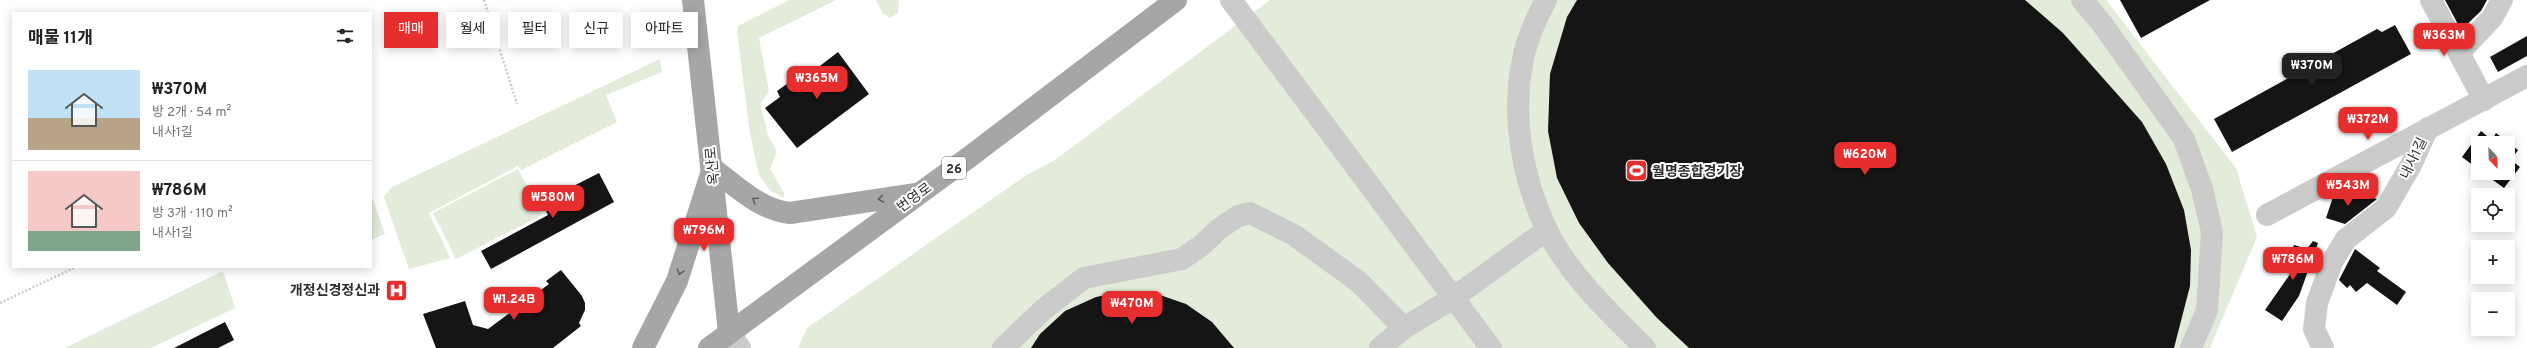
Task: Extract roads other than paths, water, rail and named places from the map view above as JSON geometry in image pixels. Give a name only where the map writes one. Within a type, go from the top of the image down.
[{"type":"main road","name":"옥산로","points":[[693,0],[712,168],[735,340]]},
{"type":"main road","name":"번영로","points":[[709,348],[735,340],[919,193],[1176,0]]},
{"type":"main road","points":[[643,348],[675,287],[712,168],[758,203],[775,212],[790,213],[919,193]]},
{"type":"street","points":[[1231,0],[1491,348]]},
{"type":"street","points":[[1546,0],[1527,45],[1519,96],[1520,139],[1530,185],[1547,230],[1569,264],[1611,314],[1645,348]]},
{"type":"street","points":[[2082,0],[2103,25],[2184,139],[2202,189],[2212,232],[2207,310],[2191,348]]},
{"type":"street","points":[[2431,0],[2460,52],[2484,100]]},
{"type":"street","points":[[2460,52],[2492,18],[2502,0]]},
{"type":"street","name":"내사1길","points":[[2267,215],[2527,76]]},
{"type":"street","name":"내사1길","points":[[2323,348],[2314,329],[2317,304],[2332,262],[2346,239],[2386,208],[2411,165],[2428,128]]},
{"type":"street","points":[[1003,348],[1044,309],[1084,278],[1182,259],[1202,245],[1219,229],[1238,216],[1250,213],[1294,235],[1359,282],[1404,328]]},
{"type":"street","points":[[1380,348],[1404,328],[1453,298],[1547,230]]},
{"type":"place","name":"월명종합경기장","points":[[1636,171]]},
{"type":"place","name":"개정신경정신과","points":[[396,290]]}]
